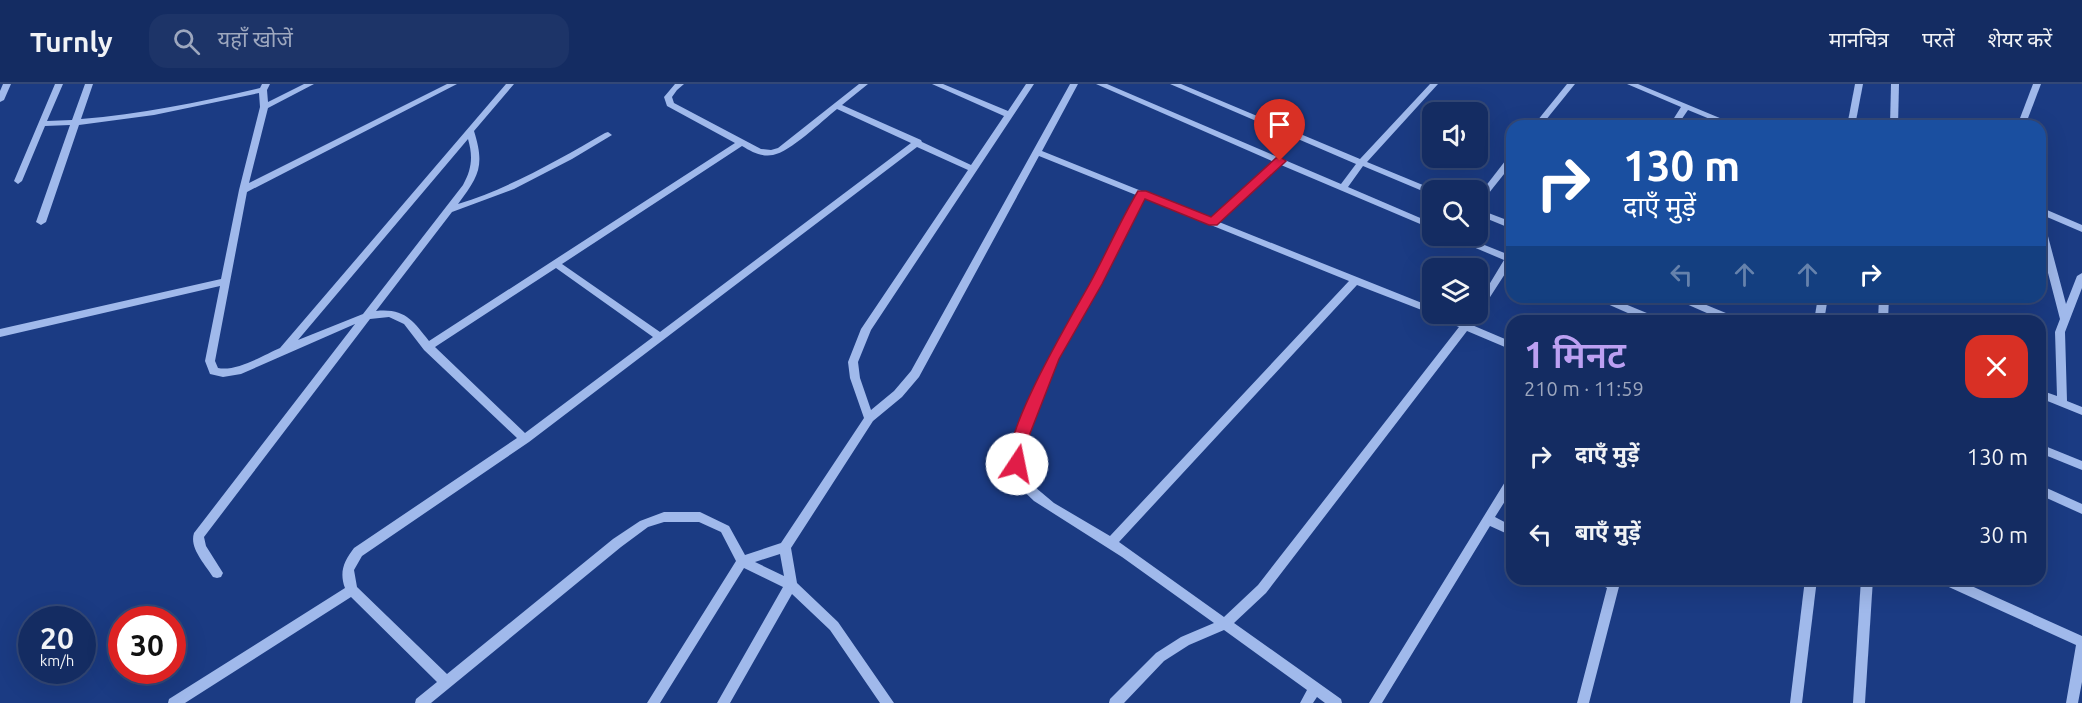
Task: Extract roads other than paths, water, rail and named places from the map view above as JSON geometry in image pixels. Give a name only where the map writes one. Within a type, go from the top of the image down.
[{"type":"street","points":[[0,100],[7,84]]},
{"type":"street","points":[[18,181],[58,84]]},
{"type":"street","points":[[42,222],[90,84]]},
{"type":"street","points":[[264,107],[310,84]]},
{"type":"street","points":[[243,190],[453,84]]},
{"type":"street","points":[[283,352],[510,84]]},
{"type":"street","points":[[680,84],[668,97],[670,104],[759,152],[771,153],[781,150],[864,84]]},
{"type":"street","points":[[936,84],[1009,116]]},
{"type":"street","points":[[869,418],[855,378],[853,362],[866,329],[1030,84]]},
{"type":"street","points":[[652,703],[742,561],[785,547],[869,418],[898,394],[915,374],[1074,84]]},
{"type":"street","points":[[1100,84],[1422,222]]},
{"type":"street","points":[[1174,84],[1422,188]]},
{"type":"street","points":[[1343,188],[1362,162],[1434,84]]},
{"type":"street","points":[[1542,120],[1571,84]]},
{"type":"street","points":[[1631,84],[1720,120]]},
{"type":"street","points":[[1852,120],[1859,84]]},
{"type":"street","points":[[1894,120],[1895,84]]},
{"type":"street","points":[[2023,120],[2037,84]]},
{"type":"street","points":[[43,124],[76,123],[191,107],[265,87],[264,107],[243,190],[210,361],[214,370],[223,373],[237,371],[365,317],[390,313],[408,321],[428,347],[525,439]]},
{"type":"street","points":[[837,106],[973,169]]},
{"type":"street","points":[[1677,120],[1686,106]]},
{"type":"street","points":[[217,573],[200,547],[198,537],[467,186],[477,169],[477,155],[470,131]]},
{"type":"street","points":[[449,210],[484,199],[522,182],[608,135]]},
{"type":"street","points":[[446,682],[352,590],[346,577],[348,564],[358,552],[525,439],[918,142]]},
{"type":"street","points":[[428,347],[741,143]]},
{"type":"street","points":[[1037,152],[1422,307]]},
{"type":"street","points":[[1213,222],[1280,161]]},
{"type":"street","points":[[1488,188],[1506,166]]},
{"type":"street","points":[[1142,193],[1096,284],[1053,359],[1017,449],[1017,479],[1029,492],[1111,543],[1336,703]]},
{"type":"street","points":[[2046,213],[2082,229]]},
{"type":"street","points":[[1488,216],[1506,224]]},
{"type":"street","points":[[1478,246],[1506,258]]},
{"type":"street","points":[[2046,247],[2065,318]]},
{"type":"street","points":[[556,264],[660,337]]},
{"type":"street","points":[[1488,294],[1506,267]]},
{"type":"street","points":[[2062,403],[2060,332],[2082,276]]},
{"type":"street","points":[[0,333],[225,280]]},
{"type":"street","points":[[1111,543],[1356,280]]},
{"type":"street","points":[[1613,303],[1641,315]]},
{"type":"street","points":[[1692,303],[1720,315]]},
{"type":"street","points":[[1462,324],[1506,343]]},
{"type":"street","points":[[1115,703],[1160,657],[1185,641],[1225,624],[1262,589],[1467,326]]},
{"type":"street","points":[[2046,396],[2082,411]]},
{"type":"street","points":[[2046,451],[2082,466]]},
{"type":"street","points":[[1376,703],[1506,490]]},
{"type":"street","points":[[2046,493],[2082,508]]},
{"type":"street","points":[[421,703],[617,543],[644,524],[664,517],[700,518],[725,529],[742,561],[792,585],[834,626],[888,703]]},
{"type":"street","points":[[1488,519],[1506,528]]},
{"type":"street","points":[[723,703],[792,585],[785,547]]},
{"type":"street","points":[[1583,703],[1609,585]]},
{"type":"street","points":[[1796,703],[1810,585]]},
{"type":"street","points":[[1859,703],[1867,585]]},
{"type":"street","points":[[1957,585],[2082,644],[2072,703]]},
{"type":"street","points":[[174,703],[352,590]]},
{"type":"street","points":[[1306,703],[1315,689]]}]
